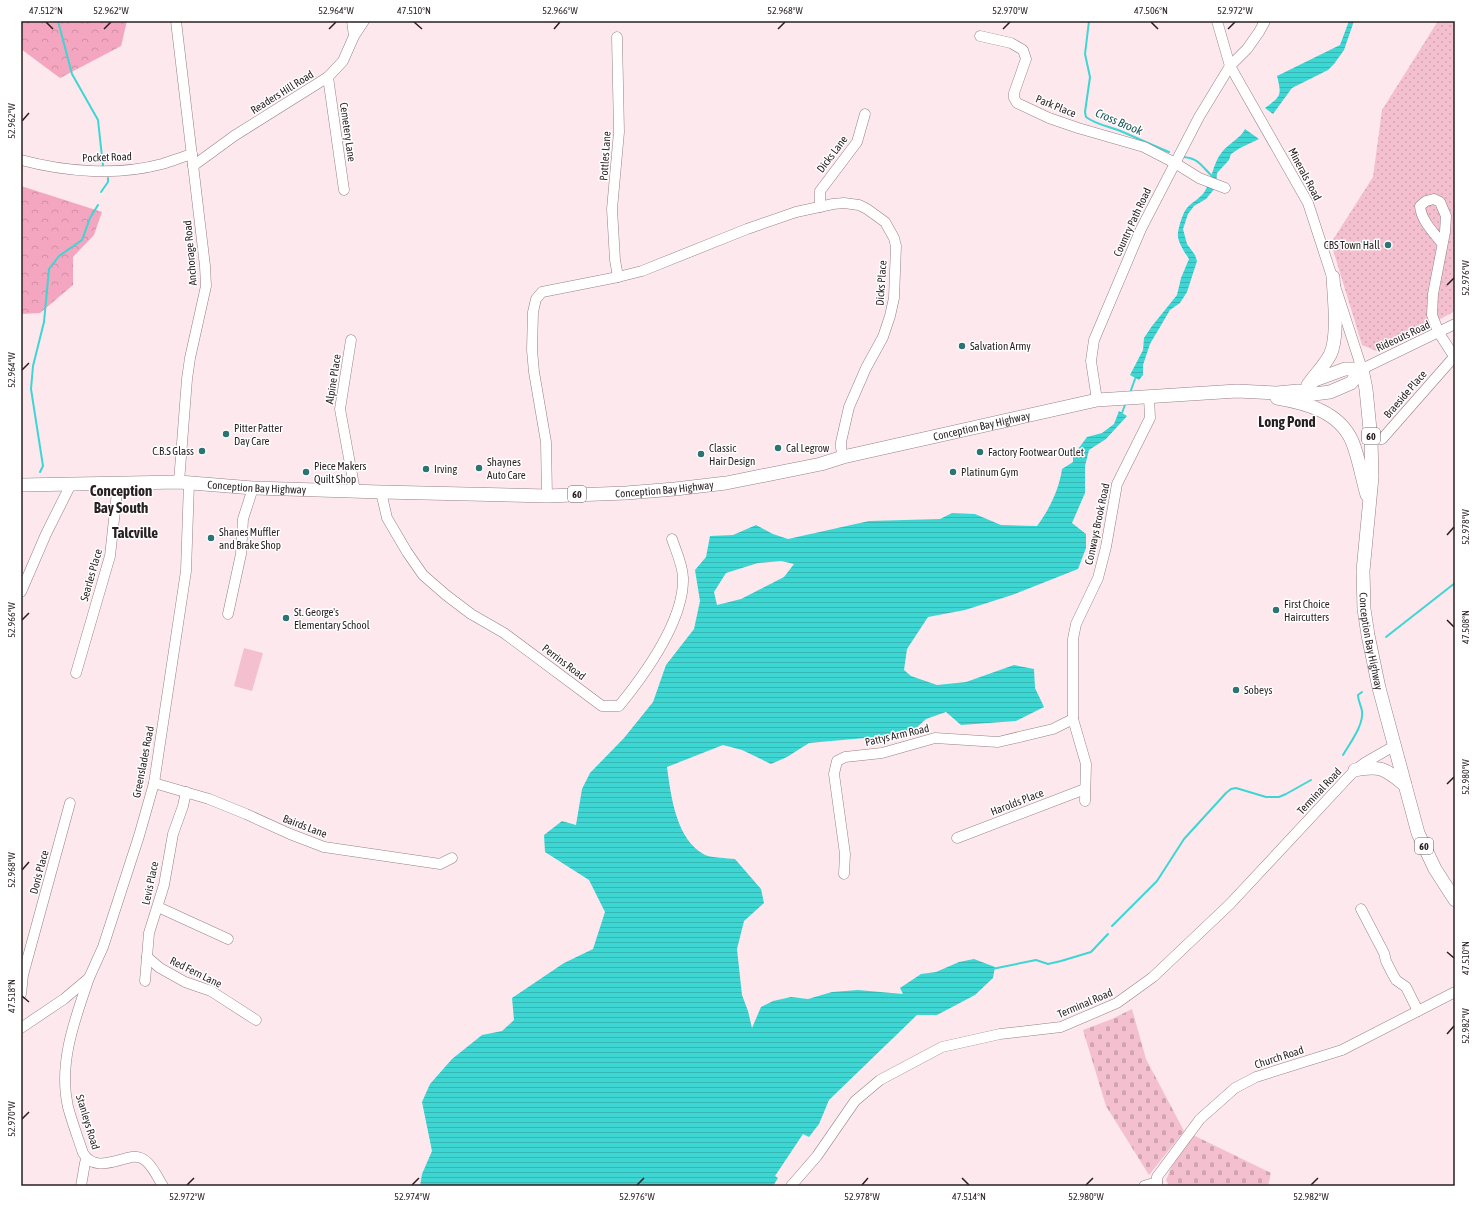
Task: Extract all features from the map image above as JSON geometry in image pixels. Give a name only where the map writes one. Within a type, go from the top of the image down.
[{"type":"main road","points":[[1303,388],[1323,366],[1331,353],[1334,343],[1335,326],[1333,277]]},
{"type":"main road","name":"Conception Bay Highway","points":[[21,485],[118,482],[184,482],[253,488],[547,496],[626,493],[675,489],[726,483],[821,464],[843,457],[1097,400],[1303,388],[1315,380],[1345,369],[1362,369],[1366,389],[1371,440],[1372,477],[1363,570],[1364,609],[1372,654],[1394,746],[1418,833],[1435,869],[1455,900]]},
{"type":"main road","points":[[1246,392],[1304,403],[1328,414],[1338,422],[1346,431],[1355,449],[1369,503]]},
{"type":"main road","points":[[1355,770],[1379,768],[1391,774],[1405,785]]},
{"type":"street","name":"Anchorage Road","points":[[176,21],[205,266],[206,286],[191,351],[187,379],[184,482]]},
{"type":"street","points":[[352,21],[354,36]]},
{"type":"street","name":"Readers Hill Road","points":[[193,166],[234,136],[328,77],[344,61],[354,36],[364,21]]},
{"type":"street","name":"Minerals Road","points":[[1216,21],[1230,66],[1308,203],[1362,369]]},
{"type":"street","name":"Country Path Road","points":[[1097,400],[1091,361],[1094,340],[1141,229],[1199,117],[1230,66],[1247,49],[1265,21]]},
{"type":"street","name":"Park Place","points":[[980,36],[1011,43],[1023,50],[1026,59],[1014,93],[1014,98],[1017,103],[1048,118],[1144,147],[1175,163],[1190,173],[1222,187]]},
{"type":"street","name":"Pottles Lane","points":[[617,37],[619,132],[612,209],[615,260],[618,277]]},
{"type":"street","name":"Cemetery Lane","points":[[328,77],[344,190]]},
{"type":"street","name":"Dicks Lane","points":[[820,207],[820,191],[857,142],[865,114]]},
{"type":"street","name":"Pocket Road","points":[[21,160],[39,165],[84,171],[121,170],[162,164],[192,154]]},
{"type":"street","name":"Dicks Place","points":[[547,496],[546,442],[534,372],[532,350],[533,312],[536,299],[542,292],[618,277],[662,264],[747,229],[796,212],[844,203],[859,205],[877,215],[890,229],[896,246],[894,298],[890,316],[883,337],[866,368],[849,407],[840,448],[843,457]]},
{"type":"street","points":[[1442,243],[1432,294],[1432,315],[1439,333],[1454,358]]},
{"type":"street","name":"Rideouts Road","points":[[1362,369],[1455,324]]},
{"type":"street","name":"Alpine Place","points":[[351,340],[340,409],[355,491]]},
{"type":"street","name":"Braeside Place","points":[[1371,440],[1382,439],[1454,358]]},
{"type":"street","name":"Conways Brook Road","points":[[1085,801],[1086,764],[1073,719],[1073,639],[1076,624],[1098,578],[1106,547],[1117,484],[1150,418],[1147,397]]},
{"type":"street","name":"Searles Place","points":[[76,672],[110,556],[118,482]]},
{"type":"street","name":"Greenslades Road","points":[[22,1026],[64,999],[89,978],[102,947],[139,836],[154,783],[186,571],[184,482]]},
{"type":"street","points":[[21,592],[46,534],[71,484]]},
{"type":"street","points":[[228,614],[241,554],[243,519],[253,488]]},
{"type":"street","name":"Perrins Road","points":[[381,492],[387,518],[423,575],[471,614],[504,633],[602,706],[619,706],[640,680],[672,625],[682,598],[684,576],[672,540]]},
{"type":"street","name":"Pattys Arm Road","points":[[844,874],[846,854],[834,774],[838,761],[845,757],[882,753],[935,738],[998,742],[1053,729],[1073,719]]},
{"type":"street","name":"Terminal Road","points":[[791,1186],[817,1156],[855,1101],[880,1080],[942,1047],[1000,1034],[1061,1027],[1118,1003],[1147,981],[1230,904],[1355,770],[1394,746]]},
{"type":"street","name":"Bairds Lane","points":[[154,783],[186,792],[246,814],[290,834],[324,847],[440,864],[452,858]]},
{"type":"street","name":"Harolds Place","points":[[957,838],[1085,789]]},
{"type":"street","name":"Levis Place","points":[[145,981],[149,933],[164,885],[173,834],[183,806],[186,792]]},
{"type":"street","name":"Doris Place","points":[[21,994],[23,975],[70,803]]},
{"type":"street","points":[[158,907],[228,939]]},
{"type":"street","points":[[1361,909],[1384,953],[1392,973],[1396,980],[1406,987],[1418,1012]]},
{"type":"street","name":"Red Fern Lane","points":[[147,957],[160,968],[185,982],[211,991],[256,1020]]},
{"type":"street","name":"Stanleys Road","points":[[89,978],[71,1035],[65,1065],[65,1083],[68,1106],[84,1153],[87,1160],[97,1164],[132,1156],[144,1158],[163,1186]]},
{"type":"street","name":"Church Road","points":[[1144,1186],[1159,1185],[1157,1177],[1200,1119],[1235,1088],[1256,1077],[1342,1050],[1455,992]]},
{"type":"street","points":[[81,1186],[87,1160]]},
{"type":"green space","points":[[21,21],[127,21],[121,46],[60,78],[21,49]]},
{"type":"green space","points":[[1438,21],[1455,21],[1455,311],[1379,352],[1362,345],[1331,243],[1373,177],[1382,110]]},
{"type":"green space","points":[[21,186],[102,212],[94,235],[73,257],[73,285],[40,313],[21,314]]},
{"type":"green space","points":[[244,648],[263,653],[252,691],[234,686]]},
{"type":"green space","points":[[1132,1009],[1146,1059],[1184,1131],[1149,1175],[1106,1106],[1083,1030],[1112,1019]]},
{"type":"green space","points":[[1193,1135],[1271,1173],[1268,1186],[1171,1186],[1168,1184],[1166,1180],[1173,1163]]},
{"type":"water","points":[[1349,21],[1354,21],[1344,50],[1334,64],[1328,70],[1292,88],[1273,114],[1265,108],[1279,95],[1280,92],[1277,76],[1340,45]]},
{"type":"water","points":[[1245,129],[1259,139],[1231,154],[1229,160],[1217,173],[1216,187],[1206,199],[1194,206],[1188,214],[1183,229],[1187,244],[1195,255],[1197,261],[1187,292],[1180,303],[1170,310],[1150,344],[1143,365],[1143,375],[1139,380],[1130,375],[1143,350],[1144,338],[1177,295],[1181,278],[1189,259],[1178,237],[1179,226],[1185,210],[1205,191],[1219,156],[1241,135]]},
{"type":"water","points":[[1119,411],[1127,416],[1106,439],[1089,450],[1085,466],[1085,493],[1072,523],[1086,534],[1086,548],[1078,569],[1012,595],[965,610],[928,617],[907,649],[904,670],[911,676],[937,685],[966,682],[1014,665],[1034,669],[1035,688],[1044,707],[1016,721],[961,725],[946,712],[926,719],[914,730],[887,736],[809,743],[787,757],[771,764],[742,750],[723,745],[667,767],[673,804],[681,828],[687,839],[695,848],[705,855],[735,859],[761,889],[764,903],[744,921],[737,949],[742,995],[752,1028],[761,1007],[773,1001],[791,997],[808,999],[832,992],[858,990],[903,994],[900,988],[921,974],[936,972],[959,962],[974,959],[995,967],[993,978],[975,995],[937,1015],[917,1015],[829,1100],[819,1124],[809,1137],[803,1134],[775,1176],[778,1178],[773,1186],[420,1186],[422,1174],[432,1151],[422,1102],[430,1084],[452,1059],[482,1035],[502,1031],[514,1020],[512,998],[564,963],[593,949],[605,912],[589,880],[545,852],[544,835],[562,821],[576,825],[582,789],[590,773],[624,738],[653,702],[666,665],[694,629],[700,601],[695,570],[706,557],[710,536],[733,535],[756,525],[773,534],[788,539],[869,521],[940,519],[952,513],[975,514],[1001,525],[1037,526],[1053,499],[1059,485],[1062,469],[1073,462],[1073,456],[1087,437],[1102,433],[1114,424]],"holes":[[[781,561],[794,564],[784,577],[741,599],[717,605],[714,592],[726,573],[758,563]]]},
{"type":"waterway","points":[[58,21],[72,74],[98,120],[103,166]]},
{"type":"waterway","name":"Cross Brook","points":[[1089,21],[1085,54],[1090,77],[1085,112],[1086,117],[1097,123],[1118,130],[1169,152]]},
{"type":"waterway","name":"Cross Brook","points":[[1184,157],[1197,161],[1212,176]]},
{"type":"waterway","points":[[101,192],[108,182],[108,178]]},
{"type":"waterway","points":[[40,472],[43,466],[31,389],[33,366],[44,322],[49,269],[59,256],[82,240],[90,218],[98,205]]},
{"type":"waterway","points":[[1130,393],[1135,379]]},
{"type":"waterway","points":[[1122,413],[1126,402]]},
{"type":"waterway","points":[[1386,637],[1455,583]]},
{"type":"waterway","points":[[1343,755],[1356,734],[1361,722],[1362,711],[1358,695],[1362,692]]},
{"type":"waterway","points":[[1112,926],[1157,881],[1184,839],[1231,789],[1236,788],[1266,797],[1279,797],[1311,780]]},
{"type":"waterway","points":[[992,969],[1036,960],[1048,964],[1091,952],[1108,934]]},
{"type":"place","name":"CBS Town Hall","points":[[1388,245]]},
{"type":"place","name":"Salvation Army","points":[[962,346]]},
{"type":"place","name":"Pitter Patter Day Care","points":[[226,434]]},
{"type":"place","name":"Cal Legrow","points":[[778,448]]},
{"type":"place","name":"C.B.S Glass","points":[[202,451]]},
{"type":"place","name":"Factory Footwear Outlet","points":[[980,452]]},
{"type":"place","name":"Classic Hair Design","points":[[701,454]]},
{"type":"place","name":"Shaynes Auto Care","points":[[479,468]]},
{"type":"place","name":"Irving","points":[[426,469]]},
{"type":"place","name":"Piece Makers Quilt Shop","points":[[306,472]]},
{"type":"place","name":"Platinum Gym","points":[[953,472]]},
{"type":"place","name":"Shanes Muffler and Brake Shop","points":[[211,538]]},
{"type":"place","name":"First Choice Haircutters","points":[[1276,610]]},
{"type":"place","name":"St. George's Elementary School","points":[[286,618]]},
{"type":"place","name":"Sobeys","points":[[1236,690]]},
{"type":"district","name":"Long Pond","points":[[1287,422]]},
{"type":"district","name":"Conception Bay South","points":[[121,500]]},
{"type":"district","name":"Talcville","points":[[135,533]]}]
